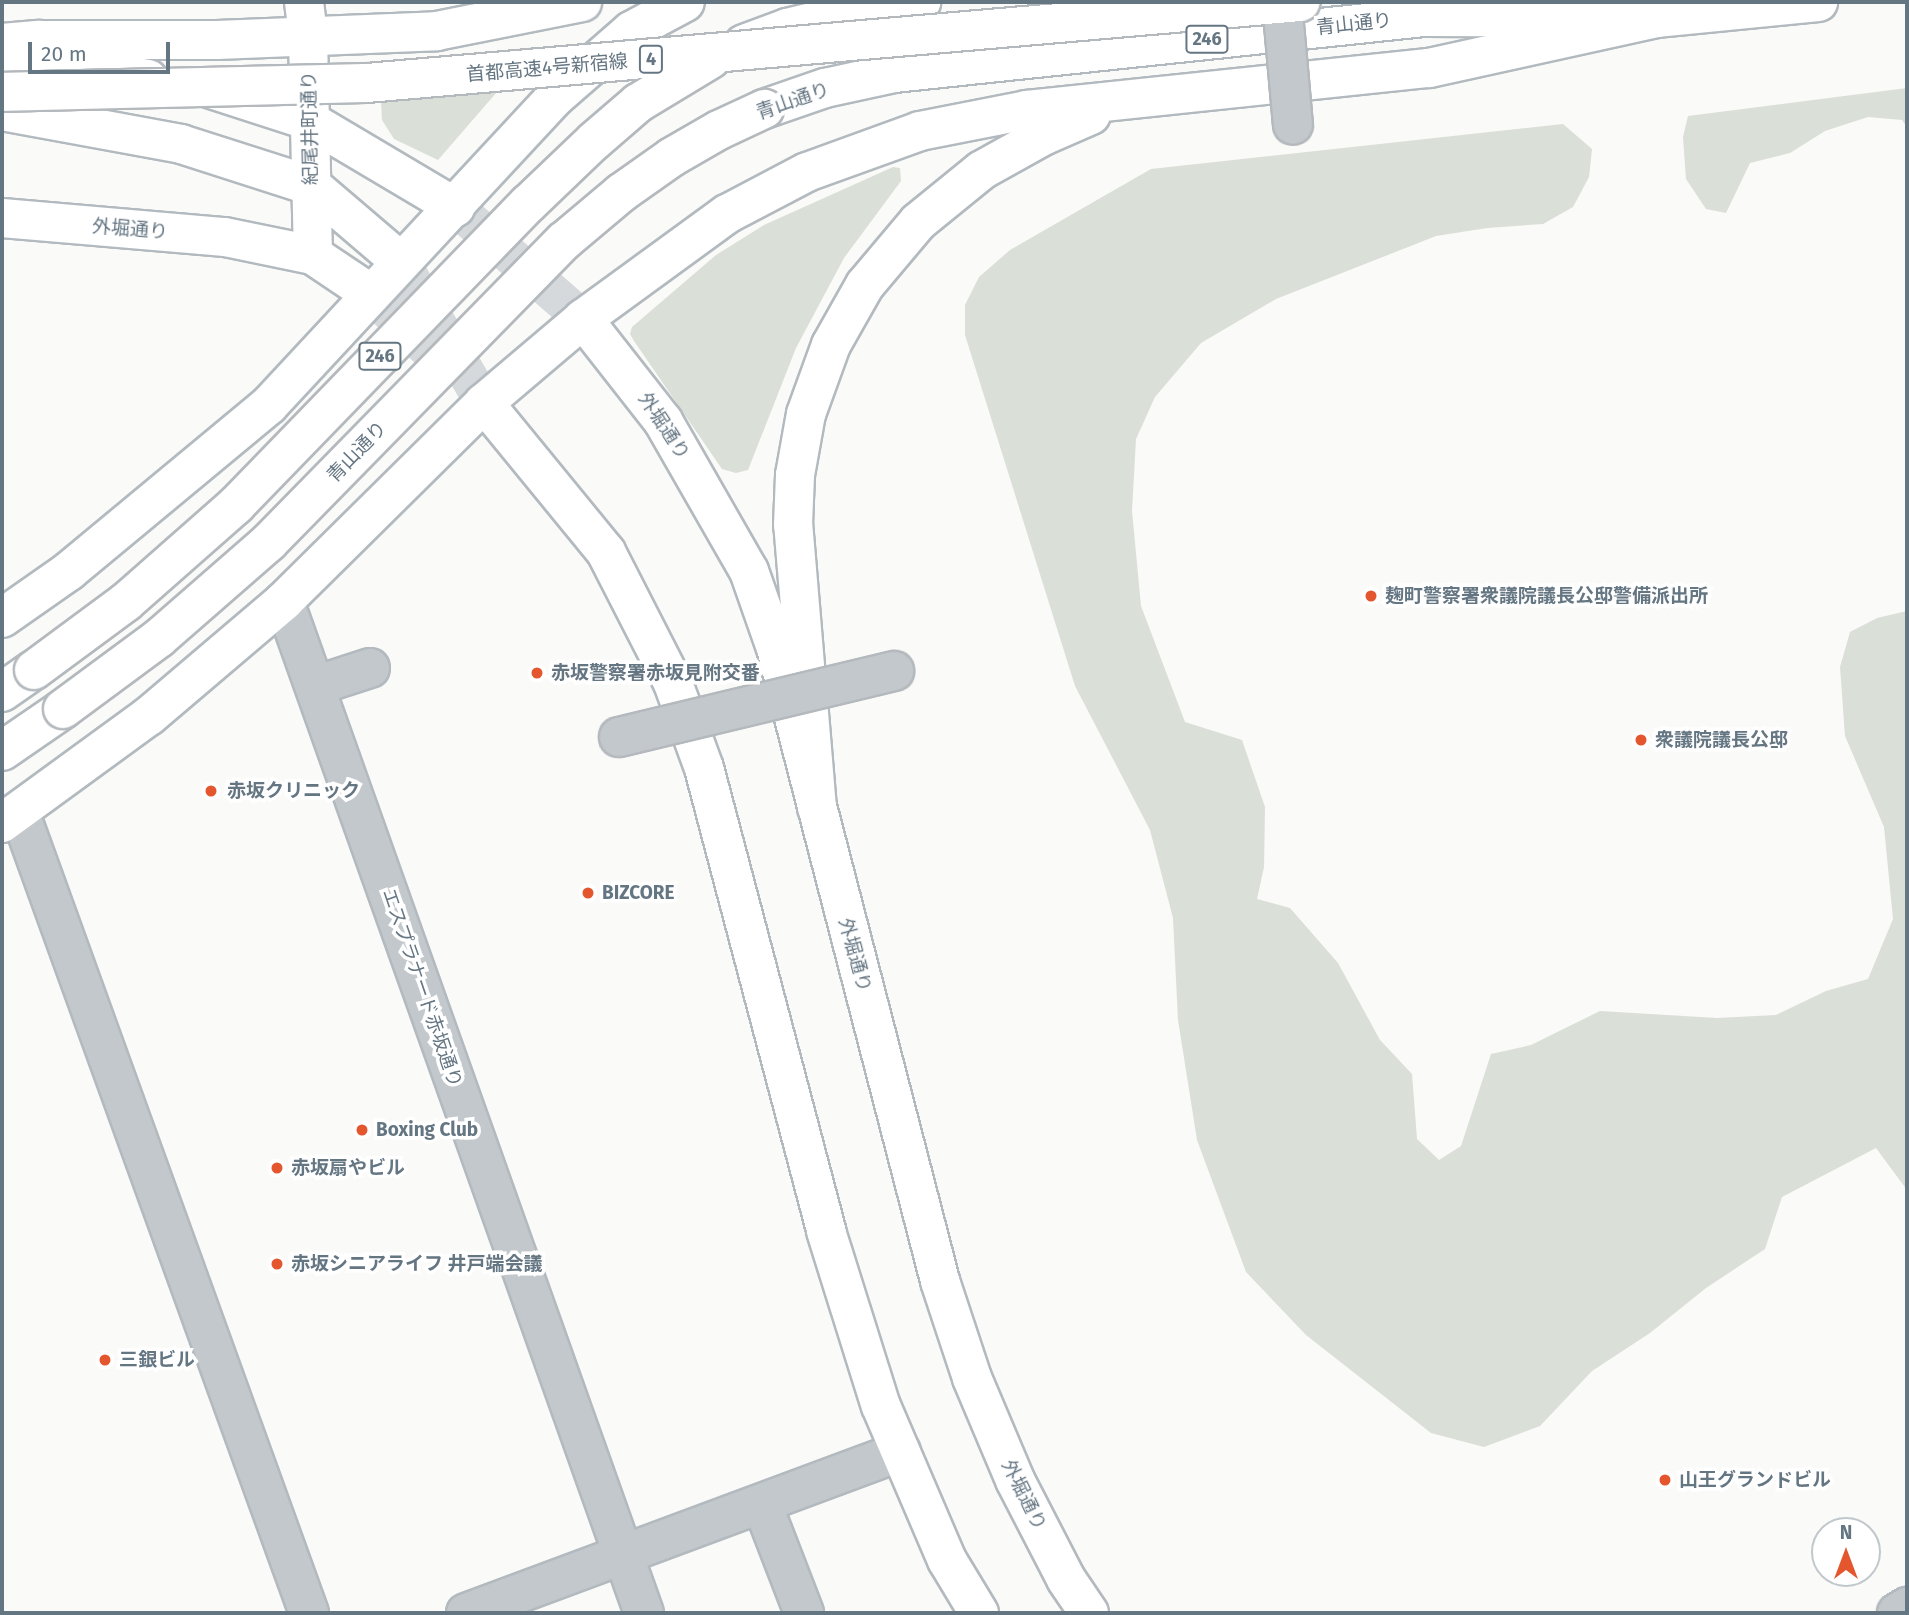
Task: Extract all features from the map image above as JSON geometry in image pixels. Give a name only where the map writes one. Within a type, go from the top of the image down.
[{"type":"main road","points":[[2,43],[306,20],[437,31],[582,2]]},
{"type":"main road","points":[[2,618],[69,571],[270,405],[552,100],[631,31],[685,2]]},
{"type":"main road","name":"246","points":[[2,692],[125,603],[236,505],[528,204],[638,103],[729,49],[799,25],[859,11],[921,2]]},
{"type":"main road","name":"首都高速4号新宿線","points":[[2,92],[367,83],[1300,2]]},
{"type":"main road","name":"青山通り","points":[[2,751],[159,638],[269,542],[564,241],[621,193],[672,157],[719,130],[764,109],[825,88],[894,73],[969,63],[1424,17],[1656,18],[1818,2]]},
{"type":"main road","points":[[10,817],[149,716],[284,601],[484,403],[583,319],[727,214],[807,172],[920,131],[1027,110],[1429,68],[1656,18]]},
{"type":"main road","name":"紀尾井町通り","points":[[306,20],[313,255]]},
{"type":"main road","points":[[2,55],[220,91],[310,121],[455,207]]},
{"type":"main road","points":[[817,808],[793,525],[795,475],[806,414],[831,345],[865,285],[918,222],[982,170],[1045,135],[1135,97]]},
{"type":"main road","points":[[2,111],[181,144],[312,186],[401,261]]},
{"type":"main road","name":"外堀通り","points":[[2,218],[225,237],[313,255],[371,294]]},
{"type":"main road","name":"外堀通り","points":[[583,319],[663,421],[749,571],[776,648],[940,1280],[972,1378],[1014,1480],[1066,1579],[1089,1613]]},
{"type":"main road","points":[[484,403],[606,552],[673,683],[704,768],[826,1231],[881,1406],[947,1560],[979,1613]]},
{"type":"street","points":[[1282,2],[1293,125]]},
{"type":"street","name":"エスプラナード赤坂通り","points":[[284,601],[644,1613]]},
{"type":"street","points":[[330,681],[370,668]]},
{"type":"street","points":[[619,737],[894,671]]},
{"type":"street","points":[[10,817],[309,1613]]},
{"type":"street","points":[[466,1613],[621,1553],[762,1504],[901,1451]]},
{"type":"street","points":[[762,1504],[804,1613]]},
{"type":"street","points":[[1897,1613],[1907,1607]]},
{"type":"shaded area","points":[[536,47],[438,160],[394,139],[382,120],[379,63]]},
{"type":"shaded area","points":[[1907,88],[1907,127],[1902,120],[1868,117],[1825,131],[1790,153],[1750,163],[1726,213],[1706,209],[1686,179],[1683,137],[1688,116]]},
{"type":"shaded area","points":[[1563,124],[1592,149],[1589,177],[1573,207],[1543,224],[1487,228],[1436,236],[1276,299],[1201,343],[1155,397],[1136,439],[1132,511],[1141,606],[1185,722],[1242,740],[1265,807],[1264,867],[1257,899],[1290,908],[1338,963],[1380,1040],[1412,1074],[1417,1139],[1439,1160],[1461,1146],[1491,1054],[1531,1045],[1600,1011],[1717,1018],[1776,1015],[1826,991],[1868,979],[1893,919],[1884,827],[1845,736],[1840,667],[1850,632],[1877,618],[1907,611],[1907,1190],[1876,1148],[1782,1197],[1765,1249],[1706,1288],[1650,1333],[1592,1371],[1540,1426],[1484,1447],[1431,1433],[1306,1335],[1246,1272],[1197,1140],[1178,1020],[1173,918],[1150,830],[1075,686],[965,335],[965,305],[979,277],[1010,250],[1151,169]]},
{"type":"shaded area","points":[[893,167],[900,168],[901,181],[844,258],[796,348],[748,470],[736,473],[722,469],[634,341],[630,334],[632,327],[716,255],[764,225]]},
{"type":"tunnel","points":[[455,207],[583,319]]},
{"type":"tunnel","points":[[401,262],[484,403]]},
{"type":"tunnel","points":[[371,294],[430,351]]},
{"type":"place","name":"麹町警察署衆議院議長公邸警備派出所","points":[[1371,596]]},
{"type":"place","name":"赤坂警察署赤坂見附交番","points":[[537,673]]},
{"type":"place","name":"衆議院議長公邸","points":[[1641,740]]},
{"type":"place","name":"赤坂クリニック","points":[[211,791]]},
{"type":"place","name":"BIZCORE","points":[[588,893]]},
{"type":"place","name":"Boxing Club","points":[[362,1130]]},
{"type":"place","name":"赤坂扇やビル","points":[[277,1168]]},
{"type":"place","name":"赤坂シニアライフ 井戸端会議","points":[[277,1264]]},
{"type":"place","name":"三銀ビル","points":[[105,1360]]},
{"type":"place","name":"山王グランドビル","points":[[1665,1480]]}]
